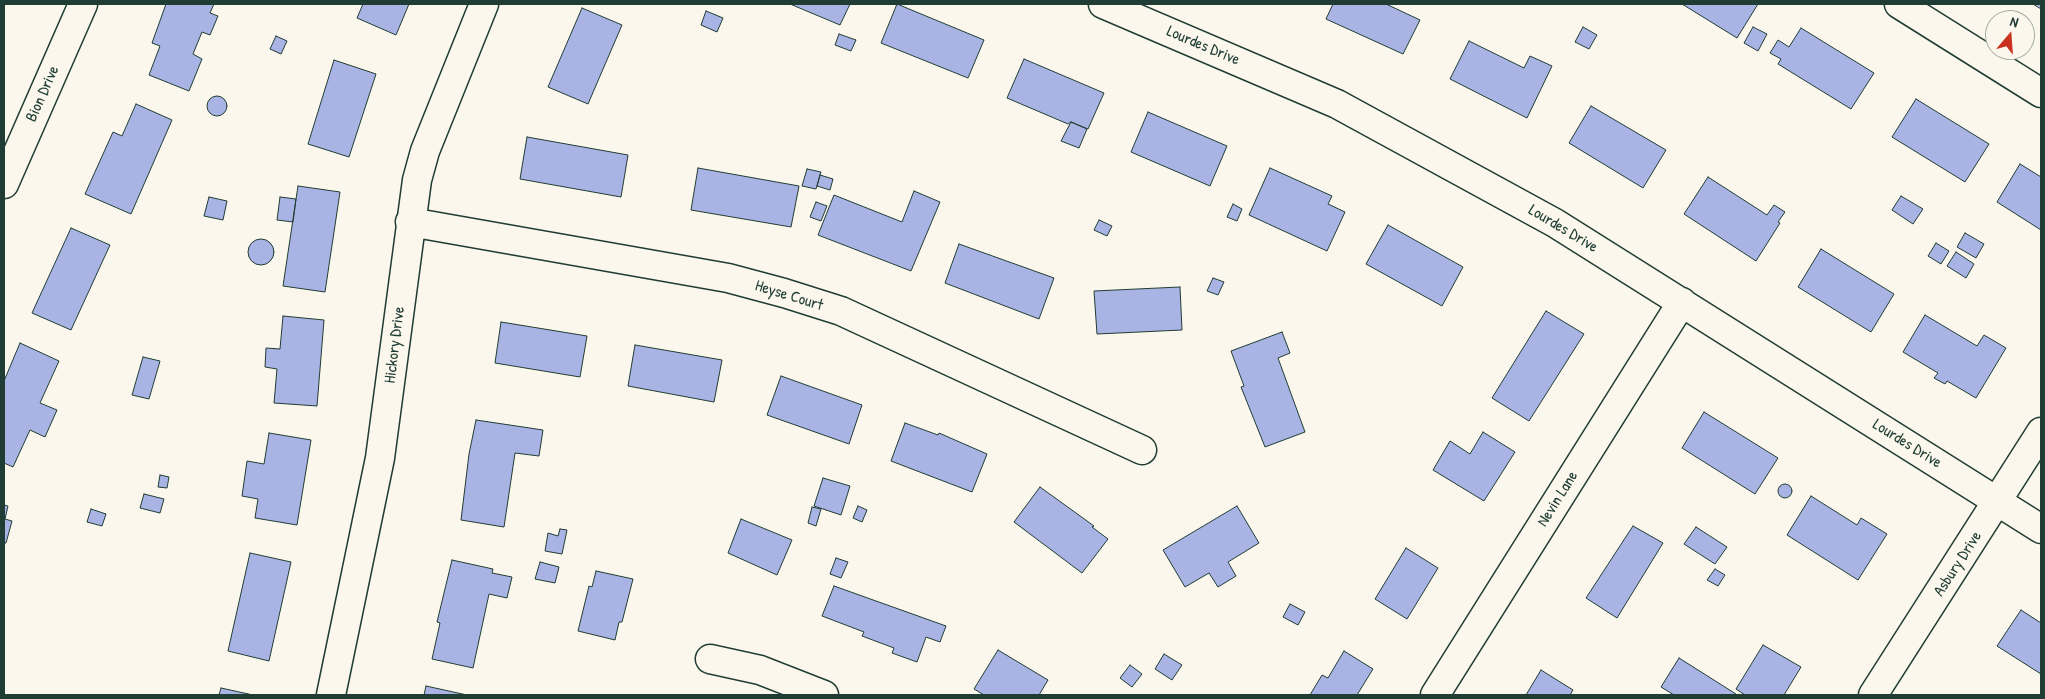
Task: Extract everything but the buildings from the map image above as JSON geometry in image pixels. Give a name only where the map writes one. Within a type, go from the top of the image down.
[{"type":"street","name":"Bion Drive","points":[[4,184],[83,4]]},
{"type":"street","name":"Hickory Drive","points":[[331,695],[380,458],[417,180],[425,151],[484,4]]},
{"type":"street","name":"Lourdes Drive","points":[[1103,4],[1337,104],[1555,223],[2041,529]]},
{"type":"street","points":[[1899,4],[2041,93]]},
{"type":"street","name":"Heyse Court","points":[[410,222],[728,278],[784,293],[841,311],[1142,450]]},
{"type":"street","name":"Nevin Lane","points":[[1435,695],[1682,302]]},
{"type":"street","name":"Asbury Drive","points":[[1873,695],[2041,432]]},
{"type":"street","points":[[710,659],[760,670],[824,695]]}]
